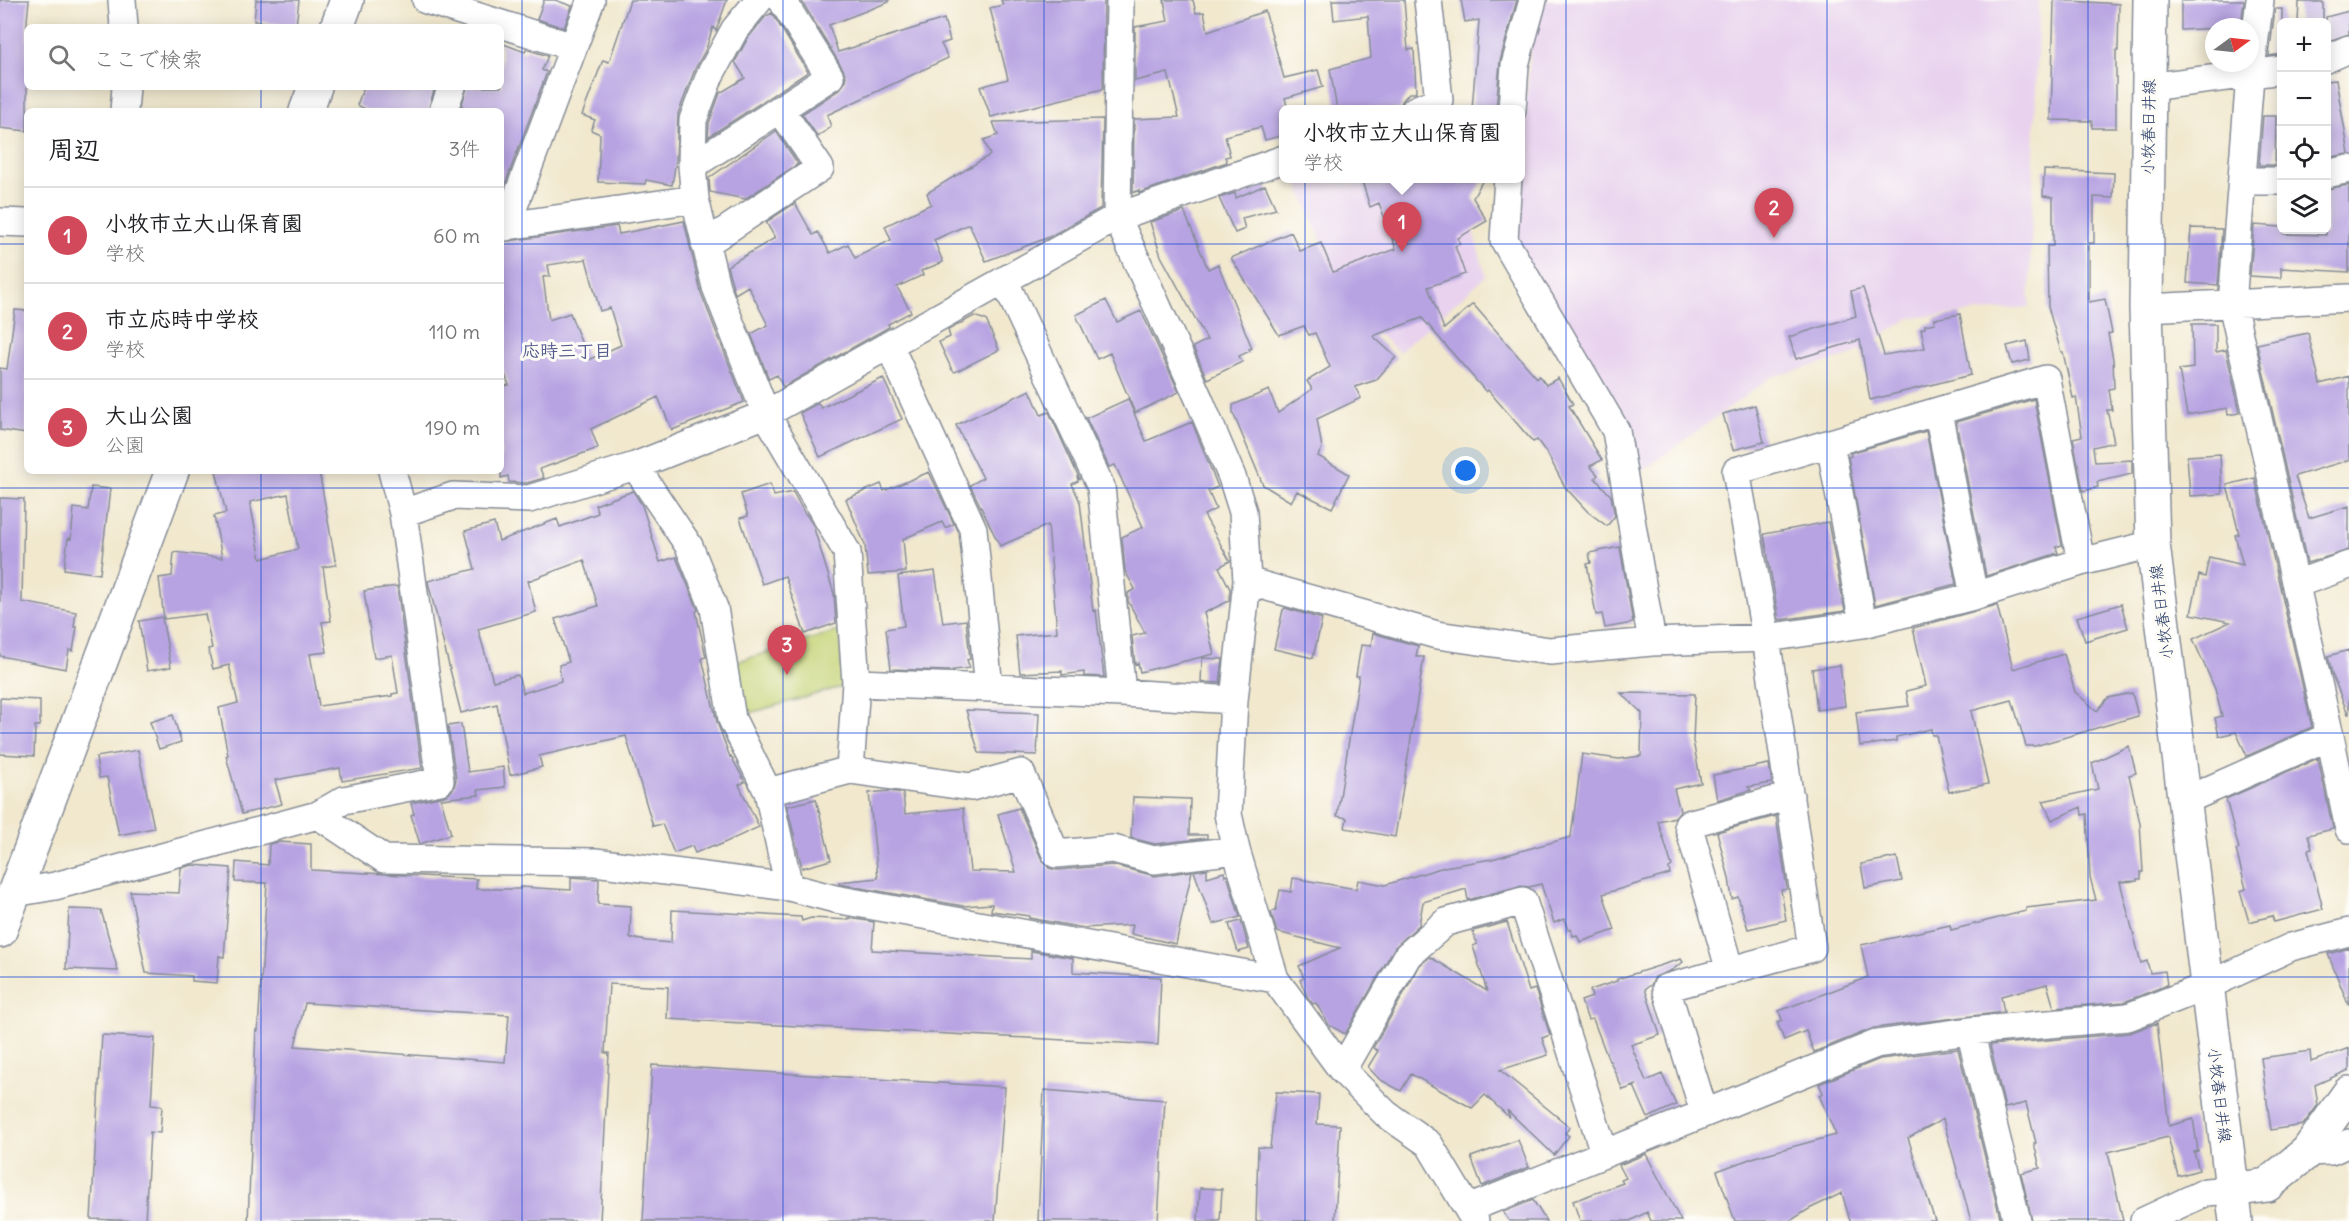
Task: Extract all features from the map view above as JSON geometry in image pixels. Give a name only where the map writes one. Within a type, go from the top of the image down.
[{"type":"main road","points":[[338,24],[347,0]]},
{"type":"main road","name":"小牧春日井線","points":[[2150,0],[2146,308],[2153,544],[2234,1205]]},
{"type":"main road","points":[[307,108],[314,90]]},
{"type":"main road","points":[[0,931],[171,474]]},
{"type":"main road","points":[[2234,1205],[2267,1185],[2307,1152],[2349,1093]]},
{"type":"street","points":[[122,0],[124,24]]},
{"type":"street","points":[[426,0],[477,22]]},
{"type":"street","points":[[591,0],[504,227],[695,199]]},
{"type":"street","points":[[759,0],[735,29],[710,75],[693,120],[692,166],[695,199],[716,287],[766,414],[847,552],[856,683],[850,770]]},
{"type":"street","points":[[692,166],[830,77],[782,0]]},
{"type":"street","points":[[1120,0],[1117,218],[1232,477],[1244,512],[1247,581],[1234,700],[1228,814],[1236,850],[1275,979],[1342,1070],[1386,1114],[1429,1144],[1472,1215],[1604,1152],[1876,1044],[1970,1031],[2128,1017],[2207,986],[2291,947],[2349,932]]},
{"type":"street","points":[[1426,105],[1439,99],[1428,0]]},
{"type":"street","points":[[1512,105],[1515,65],[1533,0]]},
{"type":"street","points":[[2260,0],[2250,76],[2232,304],[2349,829]]},
{"type":"street","points":[[504,29],[573,47]]},
{"type":"street","points":[[2331,57],[2349,49]]},
{"type":"street","points":[[2148,87],[2277,71]]},
{"type":"street","points":[[124,108],[126,90]]},
{"type":"street","points":[[444,108],[451,90]]},
{"type":"street","points":[[705,244],[820,168],[780,109]]},
{"type":"street","points":[[403,513],[453,496],[529,499],[635,466],[766,414],[1117,218],[1279,161]]},
{"type":"street","points":[[2331,173],[2349,169]]},
{"type":"street","points":[[2242,181],[2277,181]]},
{"type":"street","points":[[1508,183],[1504,240],[1616,431],[1652,642]]},
{"type":"street","points":[[0,222],[24,223]]},
{"type":"street","points":[[1004,280],[1101,487],[1122,693]]},
{"type":"street","points":[[2146,308],[2349,298]]},
{"type":"street","points":[[889,345],[973,529],[988,688]]},
{"type":"street","points":[[1704,1112],[1666,988],[1812,948],[1766,638],[1736,471],[2046,379],[2081,562]]},
{"type":"street","points":[[1938,412],[1974,596]]},
{"type":"street","points":[[1830,443],[1863,624]]},
{"type":"street","points":[[635,466],[689,546],[714,608],[732,719],[768,792],[789,887]]},
{"type":"street","points":[[14,893],[55,886],[318,815],[344,800],[440,781],[403,513],[393,474]]},
{"type":"street","points":[[1247,581],[1437,634],[1550,651],[1652,642],[1766,638],[1863,624],[1974,596],[2081,562],[2153,544]]},
{"type":"street","points":[[2296,584],[2349,565]]},
{"type":"street","points":[[856,683],[1122,693],[1234,700]]},
{"type":"street","points":[[2184,801],[2330,736]]},
{"type":"street","points":[[768,792],[850,770],[971,787],[1021,773],[1056,854],[1113,849],[1154,860],[1236,850]]},
{"type":"street","points":[[1730,971],[1688,824],[1790,796]]},
{"type":"street","points":[[318,815],[384,859],[595,862],[789,887],[835,899],[1275,979]]},
{"type":"street","points":[[1342,1070],[1408,955],[1446,922],[1523,901],[1604,1152]]},
{"type":"street","points":[[1970,1031],[2018,1221]]},
{"type":"street","points":[[2307,1152],[2331,1151],[2349,1143]]},
{"type":"street","points":[[2144,1221],[2206,1192],[2234,1205]]},
{"type":"shaded area","points":[[1544,0],[2039,0],[2029,307],[1910,318],[1850,356],[1771,377],[1633,478],[1517,241],[1520,183],[1525,183],[1525,116],[1531,44]]},
{"type":"shaded area","points":[[1298,183],[1410,183],[1472,228],[1486,276],[1399,352],[1348,308]]},
{"type":"green space","points":[[841,630],[842,687],[739,716],[729,664]]},
{"type":"building","points":[[0,0],[29,0],[27,24],[24,24],[24,90],[27,90],[27,108],[24,108],[24,131],[0,128]]},
{"type":"building","points":[[256,0],[299,0],[296,24],[254,21]]},
{"type":"building","points":[[544,0],[555,0],[572,6],[564,28],[537,19]]},
{"type":"building","points":[[630,0],[727,0],[716,31],[713,27],[678,114],[676,160],[672,185],[646,180],[645,184],[598,182],[600,134],[591,130],[595,120],[582,115],[603,60],[609,62]]},
{"type":"building","points":[[801,0],[889,0],[889,2],[829,25],[838,52],[944,19],[950,41],[941,44],[948,58],[827,115],[831,127],[818,137],[802,114],[839,90],[846,76]]},
{"type":"building","points":[[1001,0],[1104,0],[1103,89],[991,117],[980,87],[1008,79],[990,8],[1003,5]]},
{"type":"building","points":[[1164,0],[1193,0],[1196,13],[1204,12],[1208,31],[1265,11],[1284,78],[1318,70],[1323,87],[1285,98],[1287,105],[1279,105],[1279,136],[1265,140],[1261,127],[1225,136],[1230,156],[1225,157],[1227,162],[1139,193],[1139,190],[1133,193],[1134,119],[1179,117],[1168,73],[1135,81],[1135,27],[1168,21]]},
{"type":"building","points":[[1332,0],[1404,0],[1408,50],[1414,49],[1416,93],[1409,93],[1401,105],[1336,105],[1330,69],[1371,58],[1368,16],[1334,20]]},
{"type":"building","points":[[1461,0],[1517,0],[1500,61],[1496,105],[1472,105],[1479,20],[1465,22]]},
{"type":"building","points":[[2054,0],[2119,4],[2118,51],[2116,51],[2116,128],[2092,128],[2092,121],[2051,120]]},
{"type":"building","points":[[2244,0],[2242,18],[2205,18],[2205,29],[2181,30],[2181,1]]},
{"type":"building","points":[[2299,2],[2323,2],[2323,18],[2298,18]]},
{"type":"building","points":[[2275,9],[2282,9],[2282,18],[2277,18],[2277,55],[2269,56]]},
{"type":"building","points":[[2349,11],[2349,34],[2331,40],[2331,18],[2326,17]]},
{"type":"building","points":[[772,13],[808,72],[708,137],[709,123],[720,93],[745,78],[735,62],[748,38],[766,16]]},
{"type":"building","points":[[504,44],[525,52],[526,49],[548,56],[542,70],[547,72],[504,187],[504,108],[461,108],[466,90],[504,90]]},
{"type":"building","points":[[2331,80],[2336,80],[2349,154],[2331,157],[2331,126]]},
{"type":"building","points":[[363,90],[434,90],[429,108],[363,108],[357,105]]},
{"type":"building","points":[[2263,116],[2276,116],[2275,165],[2259,165]]},
{"type":"building","points":[[1103,119],[1101,208],[1047,238],[986,261],[969,224],[934,240],[943,262],[921,271],[923,275],[897,287],[911,312],[888,324],[889,327],[783,387],[777,375],[769,379],[751,334],[768,325],[748,286],[735,294],[727,266],[775,238],[766,222],[795,203],[813,235],[818,232],[830,253],[848,244],[855,258],[891,240],[885,226],[931,204],[927,193],[990,155],[984,140],[998,135],[993,122]]},
{"type":"building","points":[[776,131],[798,164],[745,199],[710,192],[709,178]]},
{"type":"building","points":[[2044,170],[2114,173],[2113,198],[2094,197],[2094,243],[2089,243],[2089,302],[2105,299],[2112,333],[2108,334],[2113,359],[2114,388],[2109,389],[2112,410],[2107,410],[2114,442],[2093,447],[2095,462],[2132,460],[2132,474],[2097,482],[2098,487],[2083,491],[2073,438],[2082,436],[2076,397],[2073,398],[2063,352],[2061,352],[2048,307],[2047,246],[2053,246],[2053,197],[2043,196]]},
{"type":"building","points":[[1363,183],[1481,183],[1473,198],[1487,221],[1458,238],[1460,244],[1455,246],[1465,274],[1428,287],[1444,329],[1473,304],[1537,378],[1539,376],[1546,385],[1558,378],[1573,404],[1569,406],[1602,460],[1590,466],[1598,475],[1595,478],[1611,496],[1615,516],[1607,526],[1588,512],[1565,487],[1537,440],[1533,442],[1422,318],[1373,336],[1396,357],[1376,380],[1355,387],[1361,398],[1317,419],[1322,448],[1318,456],[1349,474],[1332,508],[1297,491],[1291,502],[1263,485],[1233,413],[1233,405],[1269,390],[1278,413],[1312,389],[1307,381],[1330,367],[1315,333],[1309,335],[1304,326],[1279,335],[1231,258],[1291,232],[1300,251],[1321,243],[1333,272],[1396,249],[1379,203],[1370,207]]},
{"type":"building","points":[[1265,185],[1276,209],[1242,218],[1245,229],[1235,233],[1219,198],[1235,193],[1236,198]]},
{"type":"building","points":[[2349,185],[2349,272],[2281,268],[2281,278],[2250,276],[2254,225],[2277,227],[2277,234],[2331,234],[2331,188]]},
{"type":"building","points":[[1184,211],[1208,269],[1218,264],[1252,348],[1239,356],[1242,362],[1207,379],[1193,347],[1207,340],[1161,256],[1150,222]]},
{"type":"building","points":[[684,221],[701,293],[744,402],[672,430],[658,397],[591,429],[598,448],[540,469],[544,478],[527,483],[509,482],[508,476],[501,478],[501,474],[504,474],[504,386],[509,385],[504,372],[504,242],[617,226],[619,234]],"holes":[[[586,259],[600,311],[610,308],[621,345],[588,360],[570,313],[549,320],[543,277],[550,276],[548,265]]]},
{"type":"building","points":[[2191,228],[2222,229],[2218,285],[2187,283]]},
{"type":"building","points":[[1863,288],[1884,355],[1925,348],[1921,329],[1925,328],[1925,325],[1935,323],[1934,319],[1960,314],[1971,375],[1870,400],[1860,340],[1796,359],[1789,337],[1856,316],[1851,291]]},
{"type":"building","points":[[1106,300],[1117,322],[1141,311],[1179,392],[1135,413],[1110,353],[1097,359],[1076,315]]},
{"type":"building","points":[[15,310],[24,311],[24,434],[0,430],[0,368],[7,369]]},
{"type":"building","points":[[974,316],[986,320],[999,350],[955,372],[939,342],[950,337],[948,330]]},
{"type":"building","points":[[2192,324],[2216,324],[2216,352],[2226,350],[2240,413],[2228,415],[2227,408],[2187,415],[2179,370],[2193,368]]},
{"type":"building","points":[[2308,333],[2320,384],[2349,376],[2349,460],[2295,476],[2309,518],[2349,506],[2349,550],[2307,563],[2257,344]]},
{"type":"building","points":[[2027,341],[2030,360],[2012,364],[2007,346]]},
{"type":"building","points":[[883,378],[902,419],[820,457],[800,413],[818,403],[821,408]]},
{"type":"building","points":[[1030,390],[1041,415],[1049,412],[1080,480],[1077,476],[1078,481],[1072,484],[1080,502],[1093,611],[1096,610],[1104,677],[1084,676],[1084,672],[1062,675],[1062,671],[1020,673],[1016,636],[1057,632],[1048,525],[1000,546],[970,485],[983,478],[956,425]]},
{"type":"building","points":[[1128,399],[1146,441],[1192,422],[1218,487],[1208,491],[1216,509],[1204,515],[1230,561],[1219,567],[1230,589],[1229,601],[1204,613],[1214,654],[1140,672],[1138,663],[1135,664],[1132,636],[1145,633],[1128,601],[1128,593],[1135,589],[1125,571],[1122,537],[1143,527],[1115,465],[1109,467],[1086,418]]},
{"type":"building","points":[[2034,399],[2062,545],[2056,547],[2058,553],[1986,576],[1956,422]]},
{"type":"building","points":[[1755,405],[1764,442],[1733,450],[1723,414]]},
{"type":"building","points":[[1926,431],[1956,584],[1875,605],[1848,457],[1851,456],[1850,453]]},
{"type":"building","points":[[2220,454],[2222,494],[2190,496],[2187,456]]},
{"type":"building","points":[[929,472],[954,524],[945,528],[942,522],[903,539],[906,572],[868,575],[865,545],[846,499],[881,484],[884,491]]},
{"type":"building","points":[[217,474],[320,474],[336,565],[323,567],[331,621],[322,622],[327,652],[310,654],[319,706],[392,696],[398,693],[392,655],[374,658],[364,591],[397,586],[422,768],[342,781],[340,768],[275,780],[282,804],[242,814],[226,756],[228,755],[219,708],[238,703],[229,665],[213,669],[208,649],[212,648],[205,614],[164,619],[159,578],[172,576],[174,552],[222,558],[214,516],[226,513]],"holes":[[[288,494],[298,549],[261,559],[250,502]]]},
{"type":"building","points":[[2255,478],[2312,727],[2247,756],[2236,732],[2219,736],[2215,718],[2222,716],[2215,689],[2193,639],[2230,622],[2191,614],[2199,575],[2205,577],[2209,557],[2243,565],[2235,535],[2239,534],[2227,485]]},
{"type":"building","points":[[770,484],[774,496],[793,492],[813,525],[834,594],[836,623],[805,634],[785,576],[762,584],[740,518],[748,516],[741,494]]},
{"type":"building","points":[[91,487],[110,489],[100,574],[64,569],[68,538],[71,539],[74,508],[88,510]]},
{"type":"building","points":[[633,491],[642,505],[660,562],[676,557],[698,610],[696,612],[706,657],[702,658],[717,722],[730,757],[745,782],[739,785],[759,827],[715,847],[714,845],[695,853],[692,846],[674,853],[662,824],[653,826],[626,736],[539,756],[542,767],[510,775],[497,704],[461,713],[428,581],[475,569],[465,531],[494,523],[499,541],[557,519],[560,527],[598,513],[595,505]],"holes":[[[584,560],[598,606],[555,619],[569,662],[559,665],[561,681],[523,693],[518,675],[493,681],[478,629],[536,612],[528,581]]]},
{"type":"building","points":[[0,498],[24,499],[22,602],[76,612],[74,627],[77,627],[73,651],[69,650],[66,669],[0,656]]},
{"type":"building","points":[[1828,522],[1845,611],[1779,620],[1764,534]]},
{"type":"building","points":[[1620,547],[1633,623],[1605,628],[1602,614],[1596,615],[1587,564],[1591,563],[1589,553]]},
{"type":"building","points":[[935,571],[943,623],[966,620],[970,659],[967,660],[970,668],[947,671],[891,669],[886,629],[904,626],[898,576]]},
{"type":"building","points":[[2121,604],[2128,628],[2085,641],[2077,617]]},
{"type":"building","points":[[1997,605],[2013,669],[2064,654],[2075,692],[2097,711],[2108,698],[2132,693],[2138,716],[2035,746],[2026,746],[2012,700],[1971,711],[1988,784],[1949,792],[1936,735],[1932,735],[1931,729],[1896,737],[1896,741],[1860,746],[1856,712],[1909,706],[1906,691],[1926,686],[1913,628]]},
{"type":"building","points":[[1285,608],[1322,619],[1313,658],[1274,649]]},
{"type":"building","points":[[162,617],[171,667],[147,671],[139,621]]},
{"type":"building","points":[[1373,633],[1418,646],[1416,657],[1424,657],[1395,837],[1345,828],[1347,818],[1337,816],[1359,676],[1356,676],[1361,645],[1371,646]]},
{"type":"building","points":[[2349,650],[2348,714],[2332,674],[2328,656]]},
{"type":"building","points":[[1202,658],[1223,659],[1220,683],[1201,682]]},
{"type":"building","points":[[1840,665],[1845,706],[1817,710],[1812,669]]},
{"type":"building","points":[[1621,693],[1695,694],[1693,741],[1701,783],[1674,789],[1680,811],[1675,817],[1658,821],[1672,866],[1669,868],[1670,874],[1603,894],[1615,930],[1580,942],[1577,935],[1573,936],[1571,929],[1568,930],[1564,919],[1554,923],[1541,884],[1529,887],[1519,886],[1468,900],[1466,889],[1423,902],[1419,925],[1395,947],[1345,1034],[1329,1025],[1316,1003],[1313,1004],[1308,998],[1300,980],[1304,978],[1299,966],[1340,948],[1277,932],[1271,912],[1276,910],[1280,890],[1291,892],[1293,878],[1356,889],[1358,880],[1385,885],[1444,867],[1492,859],[1571,837],[1582,754],[1619,759],[1641,756],[1642,713]]},
{"type":"building","points":[[0,698],[40,700],[40,726],[35,726],[34,756],[0,754]]},
{"type":"building","points":[[966,710],[1039,713],[1037,755],[979,753]]},
{"type":"building","points":[[173,715],[181,742],[159,749],[150,722]]},
{"type":"building","points":[[461,724],[468,772],[503,767],[505,787],[478,790],[479,795],[441,799],[451,834],[420,844],[411,815],[414,814],[411,803],[444,796],[454,787],[456,779],[448,726]]},
{"type":"building","points":[[2129,746],[2136,773],[2129,775],[2140,823],[2143,872],[2141,872],[2141,879],[2137,881],[2120,882],[2141,963],[2147,961],[2150,973],[2165,971],[2167,985],[2124,1002],[2054,1008],[2047,984],[2001,996],[2004,1012],[1874,1028],[1814,1052],[1806,1031],[1784,1040],[1777,1022],[1782,1020],[1779,1011],[1868,977],[1861,945],[1950,925],[1951,930],[2026,911],[2026,908],[2096,900],[2090,877],[2087,814],[2082,815],[2081,807],[2052,820],[2043,801],[2098,789],[2092,763]]},
{"type":"building","points":[[138,750],[154,828],[119,835],[107,777],[99,778],[96,757]]},
{"type":"building","points":[[2318,758],[2333,829],[2308,835],[2312,849],[2308,850],[2323,909],[2274,922],[2272,916],[2249,922],[2240,891],[2246,889],[2236,850],[2239,849],[2226,799]]},
{"type":"building","points":[[1769,764],[1772,783],[1748,787],[1751,790],[1717,800],[1713,775]]},
{"type":"building","points":[[889,791],[903,793],[905,814],[963,808],[970,871],[1016,872],[998,814],[1019,808],[1042,860],[1049,868],[1057,870],[1112,865],[1155,876],[1192,871],[1176,944],[1131,934],[1133,925],[1084,928],[1029,918],[1029,916],[991,911],[992,904],[963,906],[839,884],[839,882],[878,878],[869,793]]},
{"type":"building","points":[[1133,797],[1190,799],[1189,835],[1207,835],[1207,838],[1155,844],[1131,838]]},
{"type":"building","points":[[816,799],[831,860],[802,868],[787,806]]},
{"type":"building","points":[[1776,816],[1787,889],[1781,890],[1786,920],[1748,929],[1738,897],[1732,899],[1717,832]]},
{"type":"building","points":[[279,842],[311,844],[311,870],[477,879],[476,889],[520,889],[520,887],[571,890],[571,877],[599,879],[598,904],[631,906],[630,938],[647,941],[671,943],[672,910],[801,917],[802,921],[811,918],[849,920],[849,918],[874,922],[872,950],[1031,959],[1031,951],[1073,958],[1073,972],[1161,977],[1158,1045],[667,1019],[668,987],[609,984],[605,1053],[609,1053],[600,1221],[248,1221],[256,1030],[258,1031],[267,883],[235,882],[236,862],[268,865],[269,844]],"holes":[[[305,1003],[509,1015],[505,1062],[295,1046]]]},
{"type":"building","points":[[1897,857],[1902,881],[1865,888],[1861,864]]},
{"type":"building","points":[[193,865],[231,868],[224,957],[219,956],[217,983],[192,981],[192,976],[146,973],[130,891],[179,893],[181,868]]},
{"type":"building","points":[[1207,869],[1207,877],[1224,872],[1225,876],[1227,875],[1240,917],[1213,924],[1194,871]]},
{"type":"building","points":[[69,909],[101,910],[118,971],[66,969]]},
{"type":"building","points":[[1241,921],[1249,949],[1238,952],[1229,924]]},
{"type":"building","points":[[1507,922],[1529,991],[1535,989],[1550,1035],[1542,1038],[1548,1055],[1500,1070],[1570,1127],[1565,1133],[1569,1136],[1554,1155],[1507,1110],[1510,1118],[1485,1095],[1472,1108],[1411,1074],[1401,1091],[1379,1079],[1368,1067],[1378,1051],[1373,1048],[1420,965],[1430,957],[1487,991],[1473,946],[1477,944],[1473,931]]},
{"type":"building","points":[[2349,948],[2349,1004],[2348,1004],[2328,954]]},
{"type":"building","points":[[1681,959],[1683,962],[1672,970],[1655,977],[1651,985],[1645,989],[1660,1035],[1631,1045],[1646,1081],[1662,1074],[1676,1105],[1648,1118],[1634,1086],[1623,1090],[1593,1019],[1588,1020],[1581,1001],[1592,997],[1590,990]]},
{"type":"building","points":[[2157,1023],[2169,1126],[2193,1119],[2198,1151],[2194,1152],[2199,1170],[2178,1176],[2168,1137],[2108,1152],[2123,1221],[2032,1221],[2021,1173],[2040,1168],[2034,1143],[2036,1143],[2026,1103],[2005,1108],[1990,1045],[2129,1033]]},
{"type":"building","points":[[102,1035],[155,1038],[151,1105],[162,1106],[160,1133],[150,1132],[145,1221],[91,1219]]},
{"type":"building","points":[[2349,1048],[2349,1070],[2315,1085],[2318,1105],[2303,1125],[2271,1130],[2261,1058],[2310,1051],[2311,1062]]},
{"type":"building","points":[[1958,1049],[2001,1221],[1971,1221],[1943,1119],[1908,1138],[1935,1221],[1850,1221],[1842,1193],[1790,1221],[1735,1221],[1717,1171],[1758,1156],[1836,1135],[1819,1095],[1823,1093],[1819,1084],[1880,1059]]},
{"type":"building","points":[[652,1065],[1005,1087],[995,1221],[643,1221]]},
{"type":"building","points":[[1044,1090],[1165,1100],[1158,1221],[1038,1221]]},
{"type":"building","points":[[1276,1092],[1319,1094],[1317,1124],[1340,1125],[1335,1221],[1256,1221],[1258,1147],[1270,1148]]},
{"type":"building","points":[[1518,1140],[1529,1167],[1482,1186],[1471,1157]]},
{"type":"building","points":[[1646,1154],[1681,1221],[1651,1221],[1647,1212],[1630,1221],[1580,1221],[1573,1201],[1623,1183],[1621,1180],[1626,1178],[1619,1165]]},
{"type":"building","points":[[1200,1188],[1222,1189],[1220,1221],[1198,1221]]},
{"type":"building","points":[[1533,1200],[1546,1221],[1509,1221],[1503,1212]]},
{"type":"place","name":"市立応時中学校","points":[[1774,238]]},
{"type":"place","name":"小牧市立大山保育園","points":[[1402,252]]},
{"type":"place","name":"大山公園","points":[[787,675]]},
{"type":"district","name":"応時三丁目","points":[[567,351]]}]
